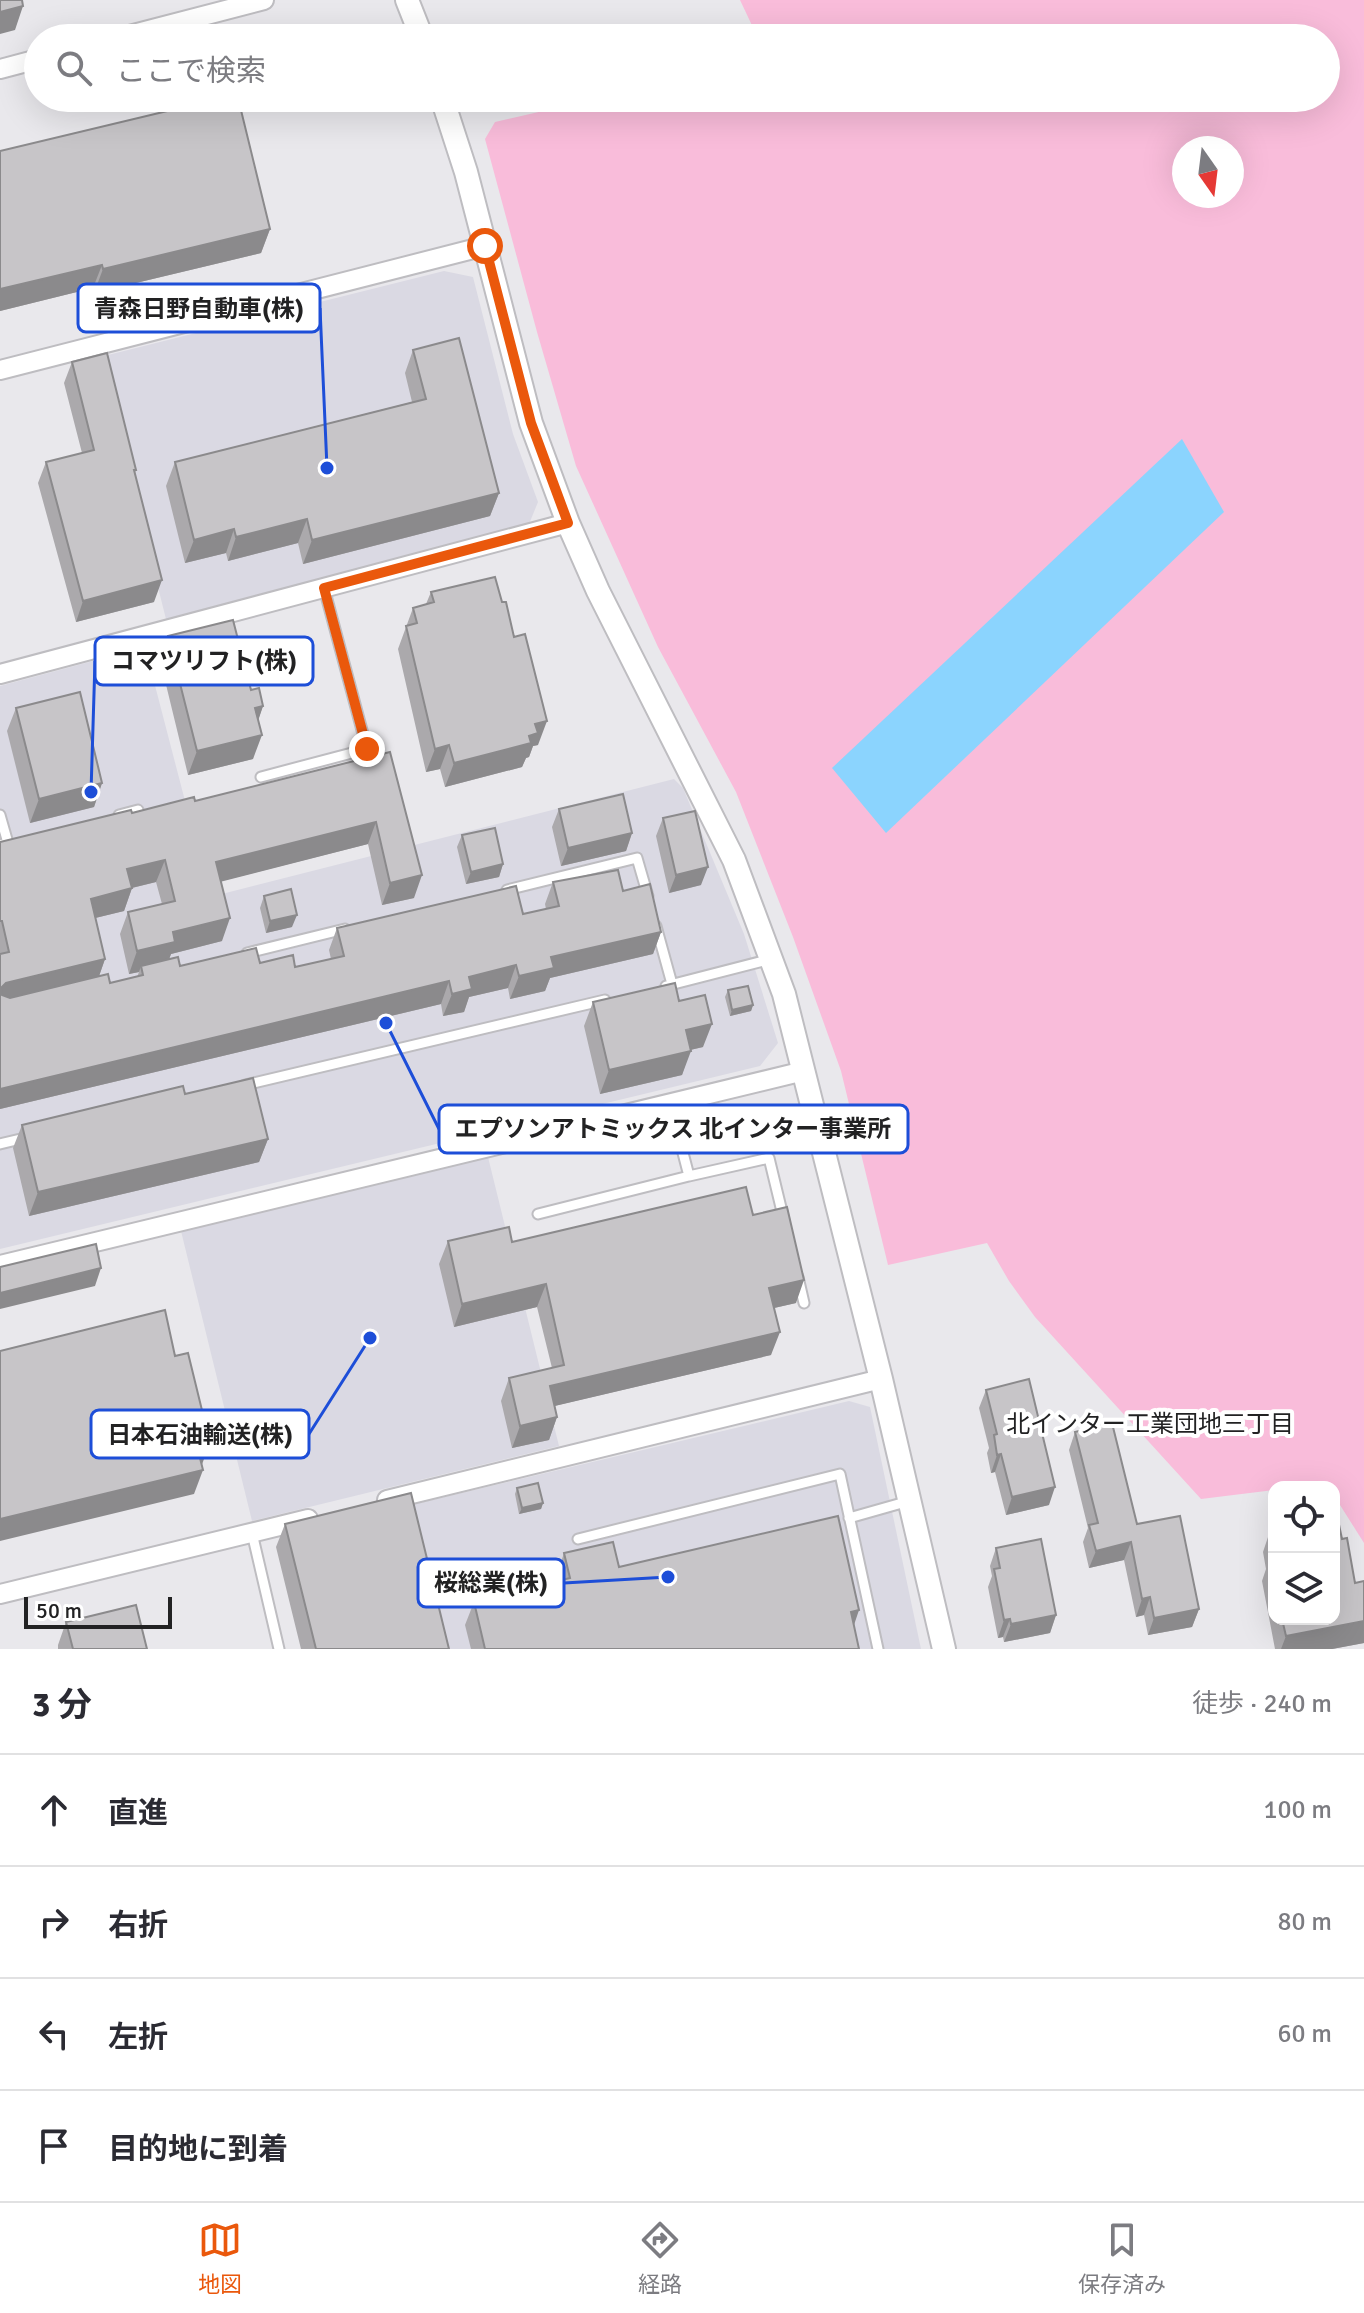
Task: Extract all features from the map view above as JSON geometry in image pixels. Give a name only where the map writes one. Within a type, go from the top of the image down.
[{"type":"street","points":[[172,24],[264,0]]},
{"type":"street","points":[[407,0],[416,24]]},
{"type":"street","points":[[0,69],[24,63]]},
{"type":"street","points":[[447,112],[466,172],[531,423],[568,523],[598,591],[734,860],[784,994],[881,1379],[944,1649]]},
{"type":"street","points":[[0,370],[485,246]]},
{"type":"street","points":[[0,674],[568,523]]},
{"type":"street","points":[[0,1265],[804,1071]]},
{"type":"street","points":[[376,1502],[881,1379]]},
{"type":"street","points":[[0,1594],[329,1514]]},
{"type":"lane","points":[[261,777],[367,749],[324,588]]},
{"type":"lane","points":[[109,818],[138,810]]},
{"type":"lane","points":[[0,815],[4,844],[22,839]]},
{"type":"lane","points":[[497,892],[637,858],[649,900]]},
{"type":"lane","points":[[653,914],[672,984]]},
{"type":"lane","points":[[233,956],[357,926]]},
{"type":"lane","points":[[657,988],[771,959]]},
{"type":"lane","points":[[229,1089],[611,999]]},
{"type":"lane","points":[[670,1103],[689,1176]]},
{"type":"lane","points":[[0,1144],[46,1133]]},
{"type":"lane","points":[[538,1214],[769,1158],[786,1231]]},
{"type":"lane","points":[[797,1274],[804,1303]]},
{"type":"lane","points":[[578,1539],[840,1474],[878,1649]]},
{"type":"lane","points":[[849,1518],[909,1501]]},
{"type":"lane","points":[[252,1533],[279,1649]]},
{"type":"shaded area","points":[[740,0],[1364,0],[1364,1543],[1340,1505],[1340,1481],[1268,1481],[1268,1491],[1201,1499],[1035,1317],[987,1243],[888,1265],[841,1071],[793,937],[736,792],[658,647],[576,466],[485,139],[495,122],[539,112],[1340,112],[1340,24],[751,24]]},
{"type":"shaded area","points":[[444,271],[473,277],[513,434],[538,502],[529,524],[166,619],[100,357]]},
{"type":"shaded area","points":[[145,647],[210,897],[674,779],[683,788],[744,934],[778,1043],[760,1066],[0,1249],[0,686]]},
{"type":"shaded area","points":[[488,1157],[559,1446],[252,1521],[181,1231]]},
{"type":"shaded area","points":[[849,1401],[870,1407],[921,1649],[447,1649],[411,1505]]},
{"type":"water","points":[[1182,439],[1224,512],[886,833],[832,768]]},
{"type":"building","points":[[0,0],[22,0],[23,6],[0,12]]},
{"type":"building","points":[[163,112],[241,112],[270,229],[103,269],[102,265],[0,289],[0,151]]},
{"type":"building","points":[[459,338],[499,493],[312,540],[307,519],[236,537],[234,529],[194,540],[175,462],[426,399],[413,350]]},
{"type":"building","points":[[107,353],[162,580],[83,601],[46,462],[94,450],[72,362]]},
{"type":"building","points":[[495,577],[502,602],[506,602],[514,637],[525,634],[547,721],[535,724],[538,733],[529,736],[531,743],[454,763],[449,745],[435,749],[406,626],[417,623],[413,608],[434,602],[431,592]]},
{"type":"building","points":[[233,620],[251,690],[259,688],[263,706],[255,708],[262,735],[197,751],[168,636]]},
{"type":"building","points":[[80,692],[102,783],[39,799],[16,708]]},
{"type":"building","points":[[390,752],[422,875],[390,883],[376,822],[216,862],[230,918],[173,932],[175,942],[137,951],[128,912],[175,901],[165,860],[127,869],[132,888],[91,899],[105,959],[6,983],[1,988],[2,995],[10,998],[108,974],[110,983],[143,975],[141,966],[178,957],[180,966],[256,948],[260,963],[293,955],[295,967],[344,956],[337,928],[516,886],[523,914],[559,906],[553,882],[618,870],[623,891],[650,884],[661,932],[551,957],[554,968],[519,976],[516,965],[469,977],[472,989],[452,994],[449,981],[0,1089],[0,954],[9,952],[0,921],[0,842],[131,810],[132,813],[194,797],[195,801]]},
{"type":"building","points":[[623,794],[632,833],[568,848],[559,809]]},
{"type":"building","points":[[695,811],[708,867],[676,875],[663,818]]},
{"type":"building","points":[[495,828],[503,864],[471,872],[462,835]]},
{"type":"building","points":[[291,889],[297,915],[270,921],[264,896]]},
{"type":"building","points":[[675,983],[679,1001],[705,995],[712,1024],[686,1030],[691,1051],[609,1070],[593,1002]]},
{"type":"building","points":[[748,986],[753,1005],[732,1010],[728,990]]},
{"type":"building","points":[[253,1078],[268,1139],[38,1192],[22,1125],[183,1086],[185,1094]]},
{"type":"building","points":[[746,1187],[753,1215],[787,1207],[804,1280],[769,1288],[780,1332],[550,1386],[557,1417],[520,1426],[509,1378],[564,1365],[546,1284],[462,1304],[448,1241],[509,1227],[512,1242]]},
{"type":"building","points":[[96,1244],[101,1268],[0,1293],[0,1267]]},
{"type":"building","points":[[165,1310],[175,1356],[188,1353],[210,1443],[197,1446],[203,1470],[0,1519],[0,1351]]},
{"type":"building","points":[[1029,1379],[1055,1487],[1012,1497],[1001,1454],[997,1455],[994,1435],[997,1434],[986,1390]]},
{"type":"building","points":[[1112,1423],[1137,1524],[1180,1516],[1199,1609],[1154,1618],[1150,1597],[1142,1599],[1131,1542],[1096,1551],[1089,1525],[1098,1523],[1075,1432]]},
{"type":"building","points":[[538,1483],[543,1503],[522,1508],[517,1488]]},
{"type":"building","points":[[411,1493],[449,1649],[316,1649],[285,1524]]},
{"type":"building","points":[[838,1516],[859,1610],[851,1612],[859,1649],[485,1649],[474,1602],[570,1578],[564,1553],[613,1542],[619,1567]]},
{"type":"building","points":[[1340,1529],[1342,1539],[1347,1538],[1355,1583],[1364,1581],[1364,1621],[1286,1636],[1283,1625],[1340,1625]]},
{"type":"building","points":[[1041,1539],[1056,1615],[1011,1624],[1010,1619],[1004,1620],[994,1569],[1000,1568],[996,1548]]},
{"type":"building","points":[[136,1605],[147,1649],[73,1649],[66,1622]]},
{"type":"place","name":"青森日野自動車(株)","points":[[327,468]]},
{"type":"place","name":"コマツリフト(株)","points":[[91,792]]},
{"type":"place","name":"エプソンアトミックス 北インター事業所","points":[[386,1023]]},
{"type":"place","name":"日本石油輸送(株)","points":[[370,1338]]},
{"type":"place","name":"桜総業(株)","points":[[668,1577]]},
{"type":"district","name":"北インター工業団地三丁目","points":[[1150,1424]]},
{"type":"route","points":[[367,749],[324,588],[568,523],[531,423],[485,246]]}]
